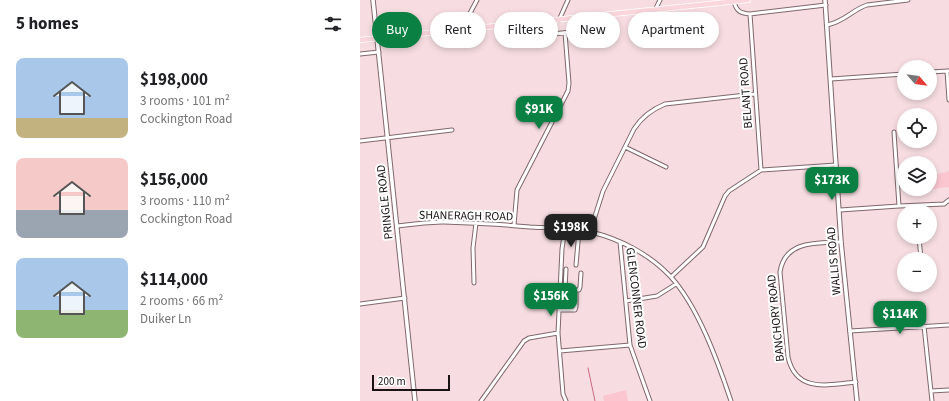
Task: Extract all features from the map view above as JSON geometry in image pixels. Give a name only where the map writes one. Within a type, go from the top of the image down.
[{"type":"main road","points":[[620,14],[748,0]]},
{"type":"main road","points":[[559,20],[566,19]]},
{"type":"main road","points":[[360,40],[372,39]]},
{"type":"street","name":"PRINGLE ROAD","points":[[373,0],[375,12]]},
{"type":"street","points":[[471,12],[477,0]]},
{"type":"street","points":[[559,20],[568,0]]},
{"type":"street","points":[[655,10],[660,0]]},
{"type":"street","name":"WALLIS ROAD","points":[[825,0],[841,242],[857,401]]},
{"type":"street","points":[[827,25],[840,22],[862,6],[908,0]]},
{"type":"street","points":[[734,1],[735,7],[738,11],[744,14],[826,5]]},
{"type":"street","name":"BELANT ROAD","points":[[750,14],[761,170]]},
{"type":"street","points":[[514,226],[517,190],[568,91],[569,83],[565,33],[558,34]]},
{"type":"street","name":"PRINGLE ROAD","points":[[379,48],[415,401]]},
{"type":"street","points":[[360,54],[379,52]]},
{"type":"street","points":[[937,72],[948,71],[949,100]]},
{"type":"street","points":[[831,79],[897,74]]},
{"type":"street","points":[[590,232],[603,191],[638,123],[661,106],[669,104],[755,94]]},
{"type":"street","points":[[360,141],[452,130]]},
{"type":"street","points":[[894,132],[899,204]]},
{"type":"street","points":[[625,147],[666,166]]},
{"type":"street","points":[[671,277],[703,247],[727,193],[761,170],[836,165]]},
{"type":"street","points":[[937,205],[944,204],[949,200]]},
{"type":"street","points":[[840,210],[897,206]]},
{"type":"street","name":"SHANERAGH ROAD","points":[[397,226],[424,223],[476,223],[565,229],[590,232],[620,242],[644,255],[671,277],[687,298],[698,319],[731,401]]},
{"type":"street","points":[[474,283],[473,248],[476,223]]},
{"type":"street","points":[[565,229],[558,333],[563,394],[566,401]]},
{"type":"street","points":[[576,265],[579,231]]},
{"type":"street","name":"GLENCONNER ROAD","points":[[620,242],[630,345],[650,401]]},
{"type":"street","name":"BANCHORY ROAD","points":[[841,242],[799,246],[790,252],[783,262],[780,272],[788,357],[790,367],[796,375],[806,382],[815,385],[856,382]]},
{"type":"street","points":[[565,290],[566,269]]},
{"type":"street","points":[[560,289],[579,290],[581,274]]},
{"type":"street","points":[[626,302],[657,296],[676,284]]},
{"type":"street","points":[[559,310],[575,310],[576,293]]},
{"type":"street","points":[[360,304],[405,298]]},
{"type":"street","points":[[850,331],[949,325]]},
{"type":"street","points":[[924,326],[932,401]]},
{"type":"street","points":[[481,401],[524,341],[529,338],[558,333]]},
{"type":"street","points":[[560,351],[630,345]]},
{"type":"street","points":[[931,391],[949,390]]},
{"type":"shaded area","points":[[949,171],[949,187],[937,188],[937,174]]},
{"type":"shaded area","points":[[626,390],[628,401],[604,401],[603,396]]},
{"type":"waterway","points":[[588,368],[595,401]]}]
